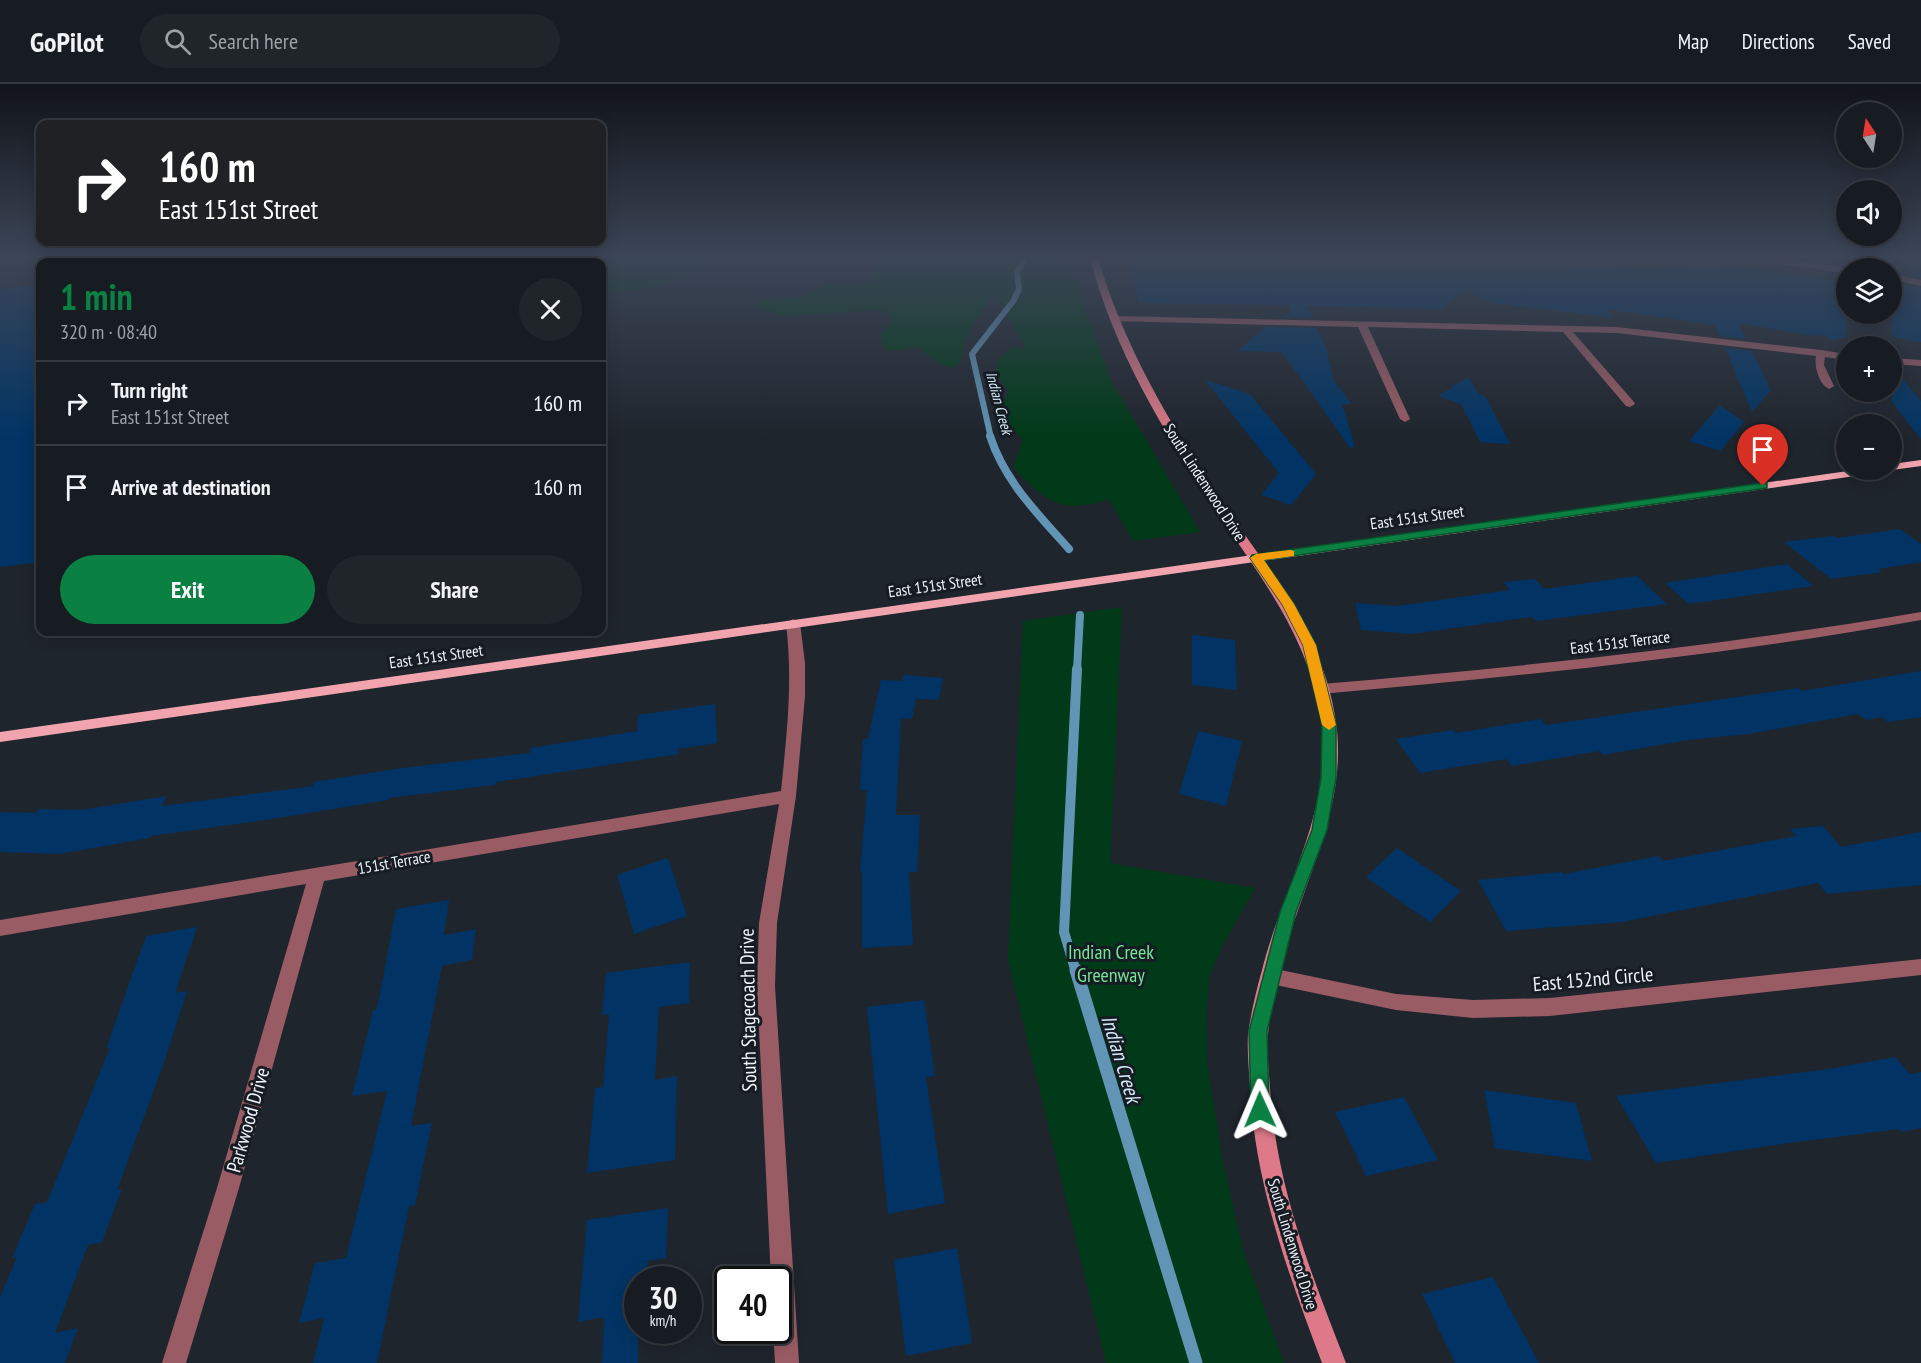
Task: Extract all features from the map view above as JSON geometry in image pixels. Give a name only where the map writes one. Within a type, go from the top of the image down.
[{"type":"main road","points":[[1902,466],[1921,463]]},
{"type":"main road","name":"East 151st Street","points":[[0,737],[1836,476]]},
{"type":"street","points":[[1115,319],[1564,328],[1663,334],[1836,356]]},
{"type":"street","name":"South Lindenwood Drive","points":[[1115,319],[1134,365],[1162,416],[1234,528],[1288,604],[1310,645],[1329,724],[1328,778],[1320,830],[1288,912],[1270,976],[1258,1031],[1260,1110],[1275,1195],[1297,1268],[1334,1363]]},
{"type":"street","points":[[1361,323],[1405,419]]},
{"type":"street","points":[[1564,328],[1630,404]]},
{"type":"street","points":[[1821,354],[1819,365],[1829,386]]},
{"type":"street","points":[[1902,362],[1921,363]]},
{"type":"street","name":"East 151st Terrace","points":[[1321,689],[1625,661],[1800,637],[1921,616]]},
{"type":"street","name":"South Stagecoach Drive","points":[[787,1363],[766,986],[768,923],[788,796],[798,696],[798,663],[793,623]]},
{"type":"street","name":"151st Terrace","points":[[0,928],[788,796]]},
{"type":"street","name":"Parkwood Drive","points":[[174,1363],[228,1188],[317,875]]},
{"type":"street","name":"East 152nd Circle","points":[[1270,976],[1396,1002],[1484,1009],[1550,1007],[1921,967]]},
{"type":"green space","points":[[891,318],[978,318],[969,332],[960,362],[951,367],[936,361],[919,347],[888,351],[882,345],[881,335],[890,324]]},
{"type":"green space","points":[[1009,318],[1088,318],[1112,382],[1200,532],[1133,541],[1109,499],[1079,506],[1055,502],[1035,489],[1013,467],[1023,440],[1001,413],[1008,390],[996,373],[998,359],[1013,347],[1026,349]]},
{"type":"green space","name":"Indian Creek Greenway","points":[[1122,607],[1110,863],[1255,888],[1222,947],[1210,975],[1206,1012],[1207,1061],[1222,1157],[1243,1250],[1284,1363],[1106,1363],[1008,960],[1023,621]]},
{"type":"building","points":[[0,318],[36,318],[36,562],[0,567]]},
{"type":"building","points":[[1665,318],[1836,318],[1836,324],[1846,324],[1846,336],[1836,336],[1836,340],[1833,340],[1825,335],[1814,336],[1739,323],[1746,339],[1720,336],[1715,325]]},
{"type":"building","points":[[1902,318],[1921,318],[1921,342],[1902,339],[1902,336],[1892,336],[1892,324],[1902,324]]},
{"type":"building","points":[[1266,327],[1317,328],[1327,351],[1334,381],[1352,404],[1342,404],[1355,446],[1351,449],[1282,352],[1237,351]]},
{"type":"building","points":[[1725,348],[1752,351],[1771,390],[1752,412]]},
{"type":"building","points":[[1468,377],[1479,394],[1486,397],[1510,444],[1480,442],[1462,405],[1438,396],[1453,387],[1451,384],[1455,385]]},
{"type":"building","points":[[1902,378],[1921,401],[1921,439],[1892,402],[1902,402]]},
{"type":"building","points":[[1205,380],[1250,394],[1316,474],[1291,505],[1261,495],[1279,473]]},
{"type":"building","points":[[1720,405],[1744,422],[1720,451],[1689,441]]},
{"type":"building","points":[[1900,529],[1921,544],[1921,562],[1878,569],[1882,572],[1831,579],[1784,542],[1833,536],[1837,538]]},
{"type":"building","points":[[1787,564],[1813,586],[1689,604],[1665,583]]},
{"type":"building","points":[[1637,576],[1667,604],[1536,621],[1532,617],[1412,634],[1361,630],[1355,603],[1398,606],[1510,590],[1503,582],[1535,579],[1544,589]]},
{"type":"building","points":[[1192,635],[1235,640],[1237,690],[1192,685]]},
{"type":"building","points":[[1921,671],[1921,717],[1888,722],[1882,717],[1866,720],[1858,714],[1748,734],[1688,740],[1603,755],[1600,751],[1512,766],[1506,759],[1420,773],[1396,739],[1453,730],[1456,733],[1541,719],[1546,725],[1798,688],[1802,691]]},
{"type":"building","points":[[904,675],[943,678],[939,700],[916,699],[912,719],[901,718],[896,815],[920,815],[917,872],[909,872],[913,945],[862,948],[862,871],[860,871],[867,790],[860,790],[863,739],[868,739],[881,680],[902,681]]},
{"type":"building","points":[[715,704],[717,743],[678,749],[679,754],[496,782],[495,785],[389,798],[272,819],[151,836],[59,854],[0,852],[0,812],[36,813],[39,809],[81,810],[166,796],[162,806],[313,786],[314,782],[402,768],[530,753],[530,748],[637,731],[638,715]]},
{"type":"building","points":[[1198,731],[1242,741],[1226,806],[1179,794]]},
{"type":"building","points":[[1823,826],[1841,847],[1921,832],[1921,885],[1827,894],[1818,883],[1622,922],[1506,931],[1478,880],[1562,872],[1563,874],[1659,856],[1663,861],[1796,836],[1790,829]]},
{"type":"building","points":[[1397,848],[1461,891],[1430,922],[1366,877]]},
{"type":"building","points":[[668,858],[687,916],[634,934],[617,875]]},
{"type":"building","points":[[449,900],[444,935],[476,929],[472,960],[442,966],[411,1126],[432,1123],[415,1205],[409,1206],[377,1363],[313,1363],[324,1318],[299,1323],[315,1263],[346,1258],[387,1091],[352,1096],[373,1010],[377,1009],[396,909]]},
{"type":"building","points":[[197,927],[175,993],[187,991],[165,1060],[117,1190],[122,1189],[102,1242],[88,1245],[55,1333],[78,1328],[65,1363],[0,1363],[0,1297],[17,1257],[12,1258],[35,1204],[47,1202],[110,1048],[106,1049],[146,936]]},
{"type":"building","points":[[690,962],[689,1003],[659,1007],[655,1080],[677,1076],[675,1160],[587,1173],[595,1088],[603,1087],[609,1014],[602,1015],[606,973]]},
{"type":"building","points":[[924,1000],[935,1076],[926,1077],[945,1203],[888,1214],[867,1007]]},
{"type":"building","points":[[1895,1057],[1910,1074],[1921,1072],[1921,1128],[1775,1145],[1656,1163],[1616,1096],[1829,1069]]},
{"type":"building","points":[[1484,1090],[1576,1103],[1592,1161],[1495,1148]]},
{"type":"building","points":[[1404,1097],[1438,1160],[1366,1176],[1335,1112]]},
{"type":"building","points":[[668,1208],[666,1258],[648,1261],[648,1266],[624,1266],[624,1344],[638,1344],[638,1363],[602,1363],[604,1317],[578,1322],[587,1220]]},
{"type":"building","points":[[957,1248],[972,1343],[906,1356],[894,1260]]},
{"type":"building","points":[[1493,1277],[1539,1363],[1455,1363],[1422,1294]]},
{"type":"waterway","name":"Indian Creek","points":[[991,438],[972,354],[1000,318]]},
{"type":"waterway","name":"Indian Creek","points":[[990,436],[996,453],[1013,483],[1069,549]]},
{"type":"waterway","name":"Indian Creek","points":[[1077,670],[1080,615]]},
{"type":"waterway","name":"Indian Creek","points":[[1076,972],[1064,932],[1077,669]]},
{"type":"waterway","name":"Indian Creek","points":[[1076,970],[1196,1363]]},
{"type":"slow traffic","points":[[1290,553],[1256,558],[1288,604],[1310,645],[1329,725]]},
{"type":"route","points":[[1260,1110],[1258,1031],[1270,976],[1288,912],[1320,830],[1328,778],[1329,724],[1310,645],[1288,604],[1256,558],[1763,486]]}]
